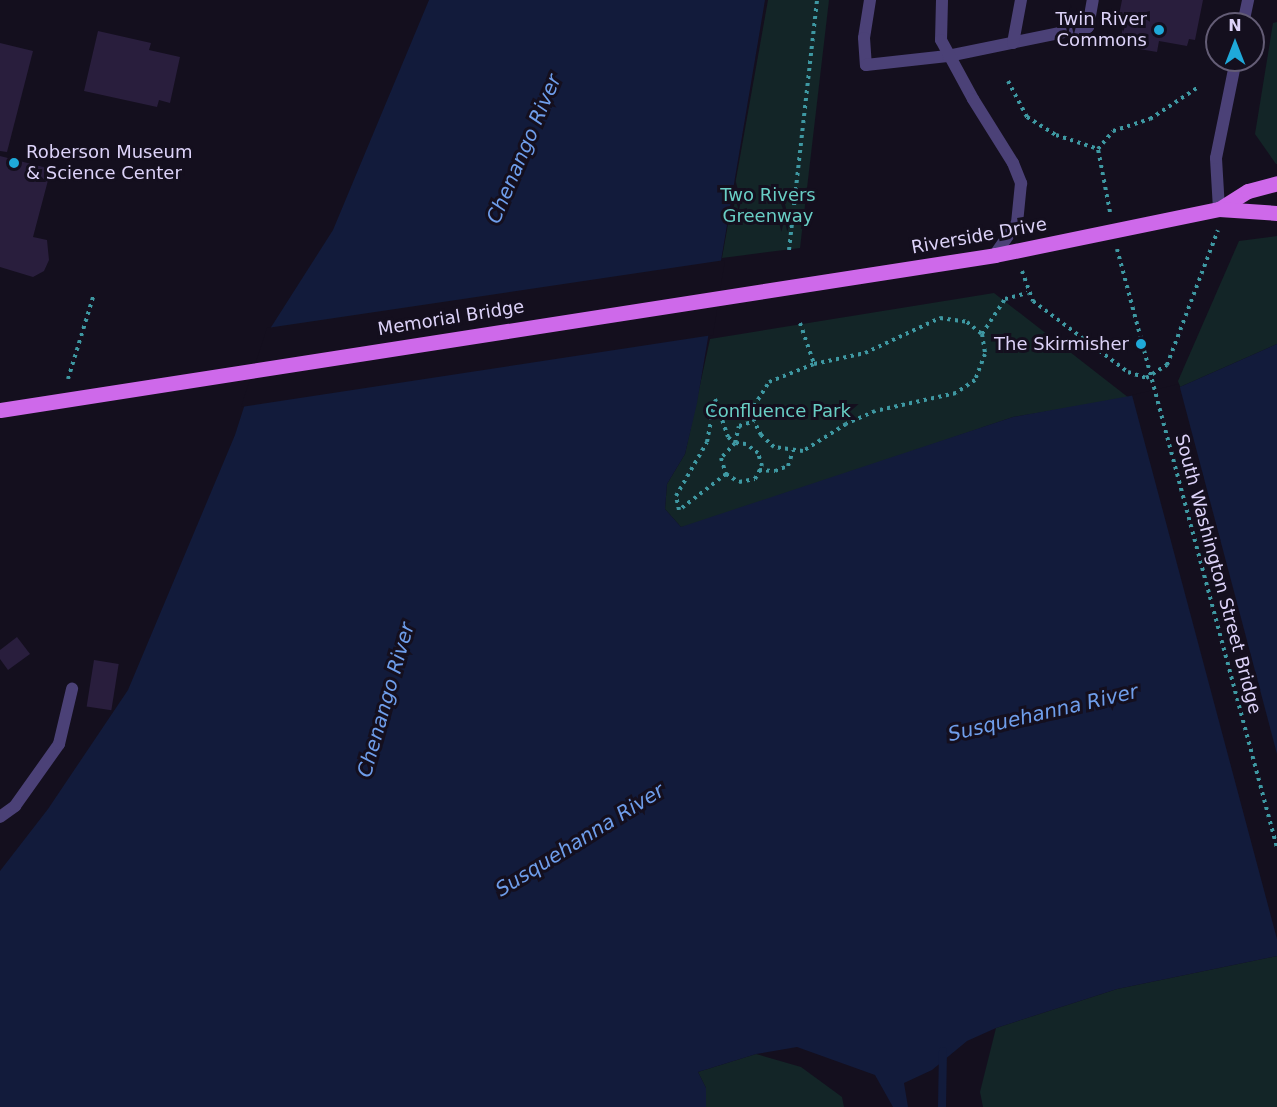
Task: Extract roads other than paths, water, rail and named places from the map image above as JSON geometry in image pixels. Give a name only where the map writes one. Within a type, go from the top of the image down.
[{"type":"main road","points":[[1219,209],[1248,191],[1277,183]]},
{"type":"main road","points":[[1219,209],[1277,213]]},
{"type":"main road","name":"Riverside Drive","points":[[744,293],[1018,251],[1219,209]]},
{"type":"main road","name":"Memorial Bridge","points":[[0,410],[163,382],[744,293]]},
{"type":"street","points":[[870,0],[864,38],[866,65],[948,56],[1088,27],[1093,0]]},
{"type":"street","points":[[942,0],[939,32],[948,56],[1013,163],[1021,183],[1017,223],[994,255]]},
{"type":"street","points":[[1013,43],[1021,0]]},
{"type":"street","points":[[1219,209],[1216,158],[1234,72]]},
{"type":"street","points":[[0,817],[15,806],[59,744],[72,689]]},
{"type":"water","points":[[429,0],[765,0],[697,403],[685,454],[667,484],[665,509],[681,527],[1013,417],[1180,387],[1277,344],[1277,956],[1117,989],[996,1028],[967,1041],[932,1070],[904,1083],[908,1107],[893,1107],[875,1075],[797,1047],[756,1054],[698,1072],[706,1088],[706,1107],[0,1107],[0,871],[48,809],[128,690],[235,435],[268,332],[333,230]]},
{"type":"waterway","points":[[942,1107],[943,1051]]},
{"type":"place","name":"Twin River Commons","points":[[1159,30]]},
{"type":"place","name":"Roberson Museum & Science Center","points":[[14,163]]},
{"type":"place","name":"The Skirmisher","points":[[1141,344]]},
{"type":"water label","name":"Chenango River","points":[[524,149]]},
{"type":"water label","name":"Chenango River","points":[[386,700]]},
{"type":"water label","name":"Susquehanna River","points":[[1043,713]]},
{"type":"water label","name":"Susquehanna River","points":[[580,840]]},
{"type":"park label","name":"Two Rivers Greenway","points":[[768,206]]},
{"type":"park label","name":"Confluence Park","points":[[778,411]]}]
